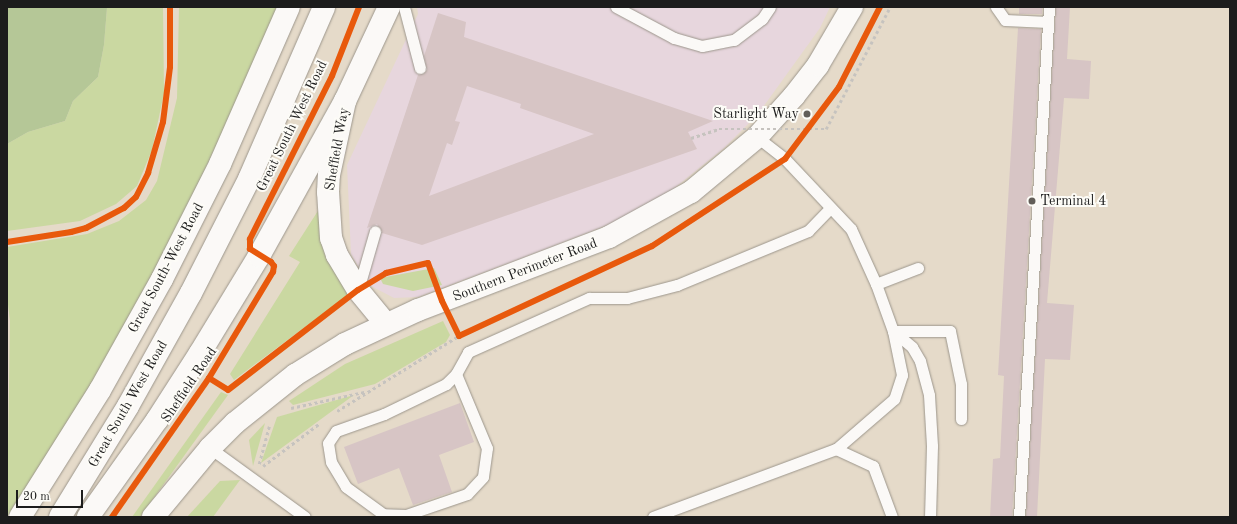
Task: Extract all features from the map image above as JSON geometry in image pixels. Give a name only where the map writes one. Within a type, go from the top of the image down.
[{"type":"main road","name":"Great South-West Road","points":[[20,517],[100,390],[162,279],[220,164],[289,7]]},
{"type":"main road","name":"Great South West Road","points":[[60,517],[128,406],[191,294],[249,179],[324,7]]},
{"type":"main road","points":[[88,517],[157,420],[259,256],[345,101],[389,7]]},
{"type":"main road","name":"Southern Perimeter Road","points":[[153,517],[210,448],[261,400],[295,375],[344,344],[386,324],[442,301],[567,256],[654,214],[691,192],[757,137],[794,96],[818,64],[852,7]]},
{"type":"main road","name":"Sheffield Way","points":[[345,101],[329,174],[328,218],[331,238],[337,255],[358,290],[386,324]]},
{"type":"lane","points":[[404,7],[420,68]]},
{"type":"lane","points":[[616,7],[674,38],[702,46],[734,40],[762,19],[770,7]]},
{"type":"lane","points":[[996,7],[1005,20],[1048,22]]},
{"type":"lane","points":[[1019,517],[1049,7]]},
{"type":"lane","points":[[653,517],[836,449],[894,399],[902,375],[893,331],[876,284],[852,229],[784,159],[757,137]]},
{"type":"lane","points":[[456,374],[487,448],[483,477],[467,494],[406,515],[383,514],[346,487],[331,462],[328,442],[336,430],[384,414],[446,384],[456,374],[468,352],[589,298],[627,298],[677,285],[808,231],[830,208]]},
{"type":"lane","points":[[358,290],[375,231]]},
{"type":"lane","points":[[876,284],[918,268]]},
{"type":"lane","points":[[893,331],[950,331],[961,384],[961,419]]},
{"type":"lane","points":[[893,331],[912,347],[920,361],[928,395],[932,446],[930,517]]},
{"type":"lane","points":[[210,448],[305,517]]},
{"type":"lane","points":[[836,449],[873,466],[892,517]]},
{"type":"path","points":[[692,138],[719,129],[826,129],[890,7]]},
{"type":"path","points":[[784,159],[812,123]]},
{"type":"path","points":[[442,301],[459,336]]},
{"type":"path","points":[[334,414],[366,391],[435,353],[459,336],[466,333]]},
{"type":"path","points":[[287,409],[366,391]]},
{"type":"path","points":[[270,418],[258,469],[321,422]]},
{"type":"shaded area","points":[[417,7],[830,7],[820,28],[758,114],[724,148],[672,190],[610,224],[418,297],[394,298],[369,285],[351,254],[347,165],[418,14]]},
{"type":"green space","points":[[7,7],[107,8],[104,45],[98,77],[73,101],[65,121],[28,132],[7,144]]},
{"type":"green space","points":[[163,7],[164,93],[152,150],[137,186],[116,204],[80,221],[7,231],[7,144],[28,132],[65,121],[73,101],[98,77],[104,45],[107,8]]},
{"type":"green space","points":[[179,7],[282,7],[148,289],[72,422],[7,517],[10,321],[7,296],[7,247],[87,234],[119,221],[146,200],[157,181],[177,98]]},
{"type":"green space","points":[[323,203],[349,294],[234,380],[230,374],[300,262],[289,256]]},
{"type":"green space","points":[[434,268],[442,285],[413,291],[383,284],[380,278]]},
{"type":"green space","points":[[443,321],[450,335],[446,342],[375,384],[293,405],[289,401],[345,364]]},
{"type":"green space","points":[[221,392],[228,395],[140,517],[132,517]]},
{"type":"green space","points":[[354,395],[261,463],[277,417]]},
{"type":"green space","points":[[265,423],[253,466],[249,440]]},
{"type":"green space","points":[[240,480],[213,517],[187,517],[220,481]]},
{"type":"building","points":[[1019,7],[1042,7],[1042,14],[1019,14]]},
{"type":"building","points":[[1056,7],[1070,7],[1067,59],[1091,61],[1089,99],[1064,98],[1047,303],[1074,305],[1070,360],[1045,359],[1037,517],[1026,517]]},
{"type":"building","points":[[438,13],[466,22],[464,37],[713,121],[688,132],[697,149],[422,245],[382,233],[377,224],[367,228],[418,75],[427,70],[424,56]],"holes":[[[467,86],[521,104],[520,108],[594,134],[429,196],[447,143],[452,145],[460,122],[455,121]]]},
{"type":"building","points":[[1018,28],[1041,29],[1012,517],[990,517],[993,459],[1000,458],[1004,376],[998,375]]},
{"type":"building","points":[[460,403],[474,442],[439,455],[452,492],[413,505],[399,468],[358,484],[344,447]]},
{"type":"cycle path","points":[[7,242],[71,232],[86,228],[124,208],[136,197],[148,173],[163,122],[170,67],[170,7]]},
{"type":"cycle path","name":"Sheffield Road","points":[[112,517],[209,378],[273,272],[274,266],[271,262],[250,249],[250,239],[332,76],[359,7]]},
{"type":"cycle path","name":"Sheffield Road","points":[[209,378],[228,390],[358,290],[386,273],[428,263],[442,301],[459,336],[652,246],[785,159],[839,87],[880,7]]},
{"type":"place","name":"Starlight Way","points":[[807,114]]},
{"type":"place","name":"Terminal 4","points":[[1032,201]]}]
